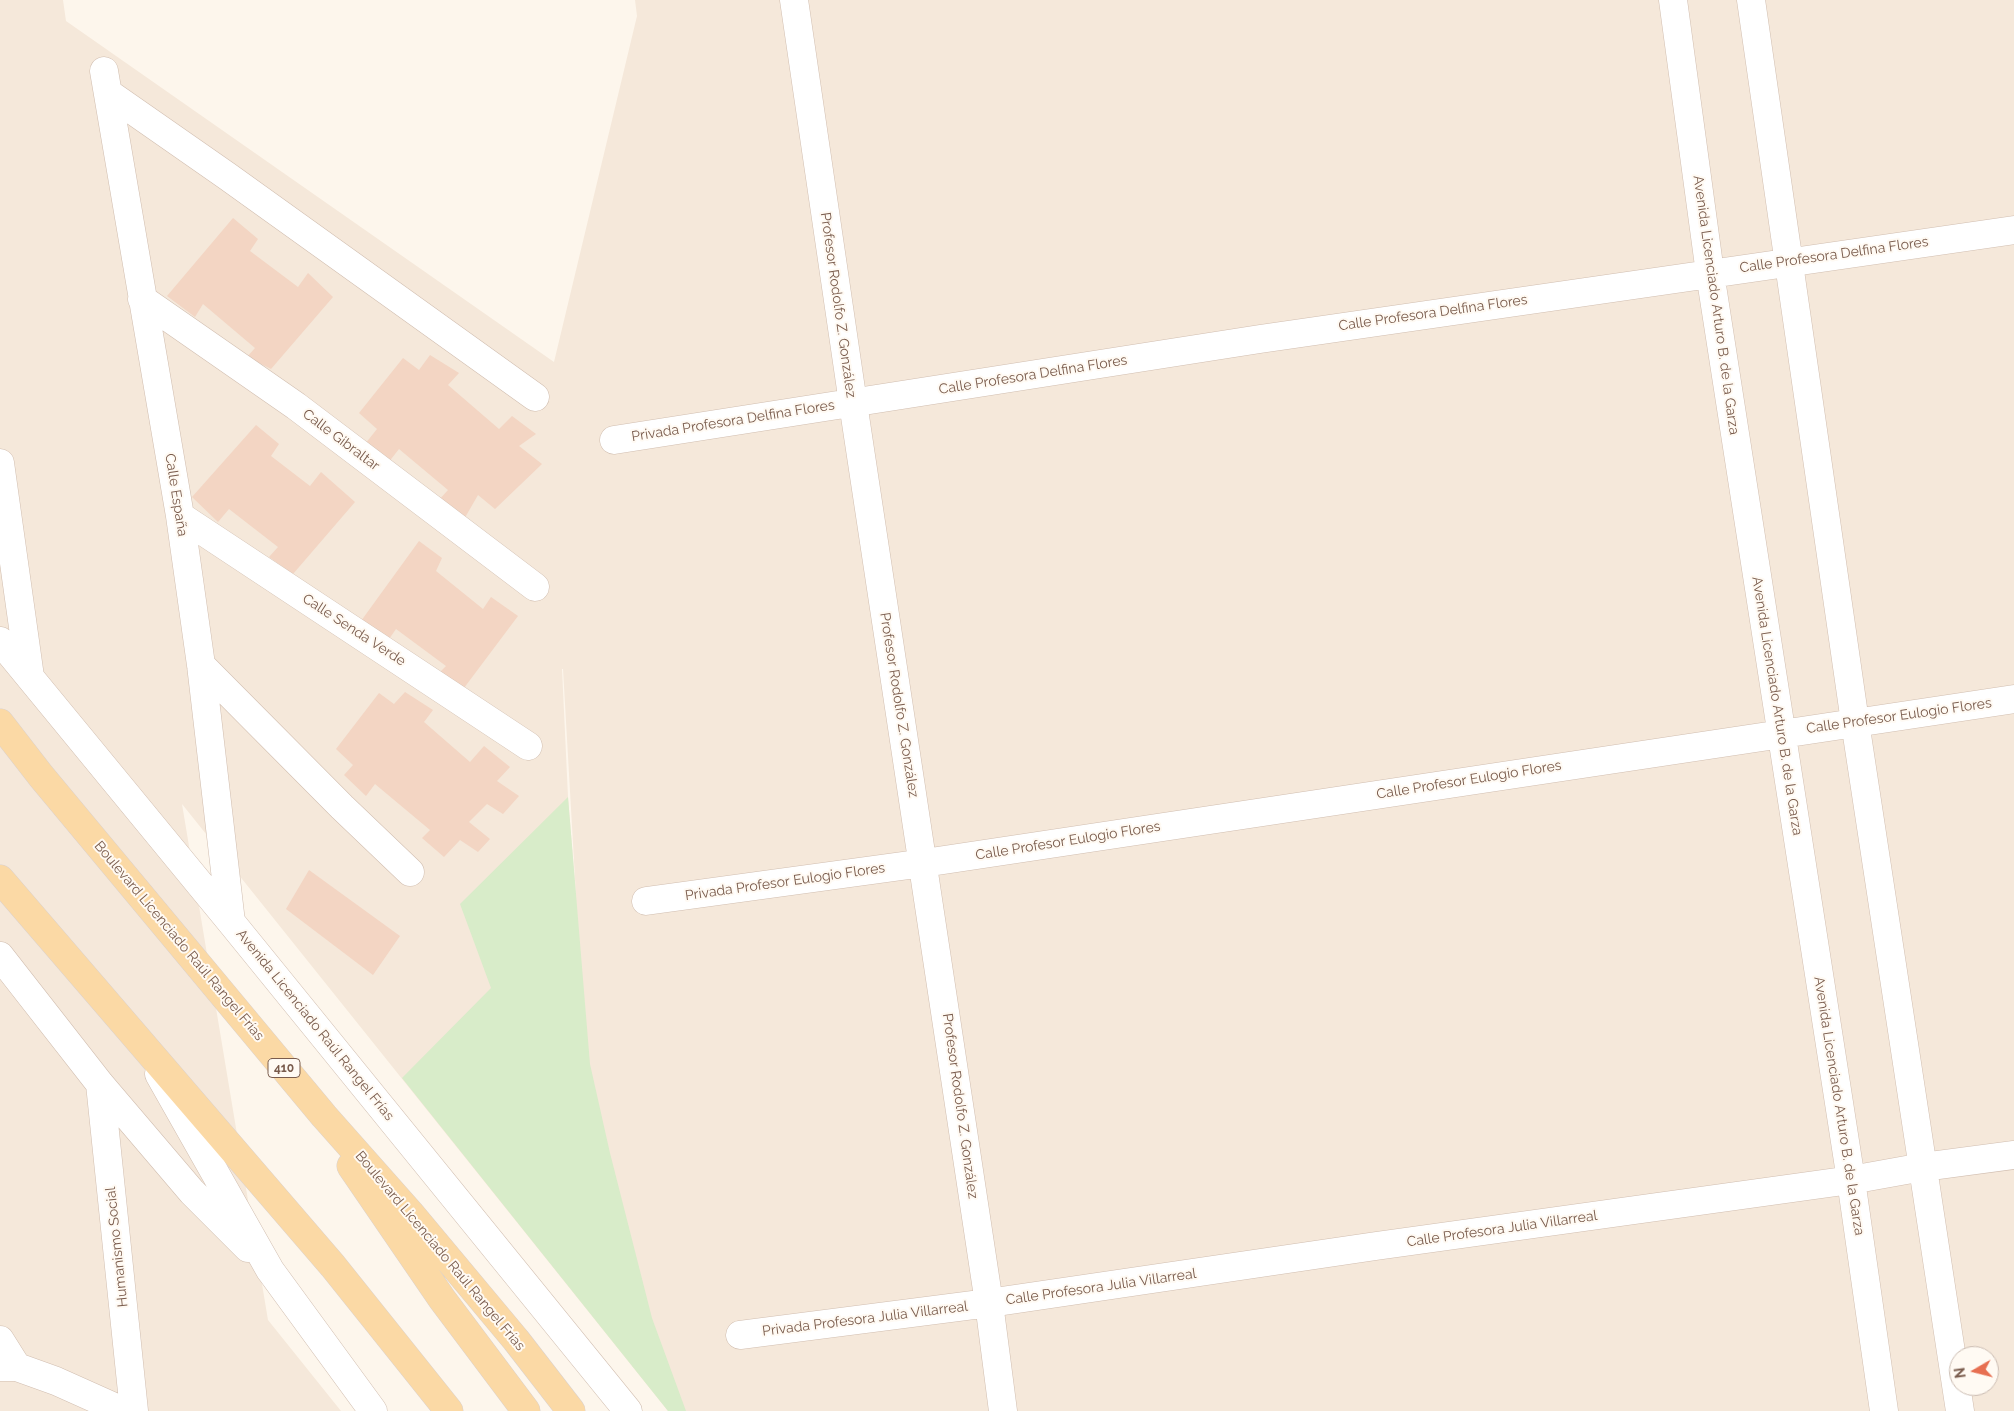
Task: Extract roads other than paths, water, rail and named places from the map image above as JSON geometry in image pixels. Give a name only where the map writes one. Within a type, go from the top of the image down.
[{"type":"main road","name":"Boulevard Licenciado Raúl Rangel Frías","points":[[0,723],[324,1116],[468,1282],[571,1411]]},
{"type":"main road","points":[[0,879],[275,1197],[377,1319],[448,1411]]},
{"type":"main road","points":[[324,1116],[356,1177],[442,1299],[526,1411]]},
{"type":"street","name":"Profesor Rodolfo Z. González","points":[[794,0],[853,403],[924,863],[1003,1411]]},
{"type":"street","name":"Avenida Licenciado Arturo B. de la Garza","points":[[1673,0],[1710,272],[1851,1180],[1884,1411]]},
{"type":"street","points":[[1752,0],[1855,722],[1960,1411]]},
{"type":"street","name":"Calle España","points":[[231,922],[201,665],[180,516],[106,82],[243,187],[535,397]]},
{"type":"street","name":"Calle Profesora Delfina Flores","points":[[853,403],[1260,339],[1710,272],[2014,230]]},
{"type":"street","name":"Calle Gibraltar","points":[[142,299],[296,406],[535,587]]},
{"type":"street","name":"Privada Profesora Delfina Flores","points":[[614,440],[853,403]]},
{"type":"street","points":[[0,463],[30,678]]},
{"type":"street","name":"Calle Senda Verde","points":[[180,516],[528,746]]},
{"type":"street","name":"Avenida Licenciado Raúl Rangel Frías","points":[[0,641],[628,1411]]},
{"type":"street","points":[[201,665],[342,807],[410,872]]},
{"type":"street","name":"Calle Profesor Eulogio Flores","points":[[924,863],[2014,699]]},
{"type":"street","name":"Privada Profesor Eulogio Flores","points":[[646,902],[924,863]]},
{"type":"street","points":[[0,956],[100,1084],[192,1192],[270,1270]]},
{"type":"street","points":[[141,1043],[270,1270],[373,1411]]},
{"type":"street","name":"Humanismo Social","points":[[100,1084],[134,1411]]},
{"type":"street","name":"Calle Profesora Julia Villarreal","points":[[989,1304],[1376,1246],[1851,1180],[1922,1167],[2014,1155]]},
{"type":"street","name":"Privada Profesora Julia Villarreal","points":[[740,1335],[989,1304]]},
{"type":"street","points":[[0,1340],[8,1367],[82,1392],[123,1411]]}]
